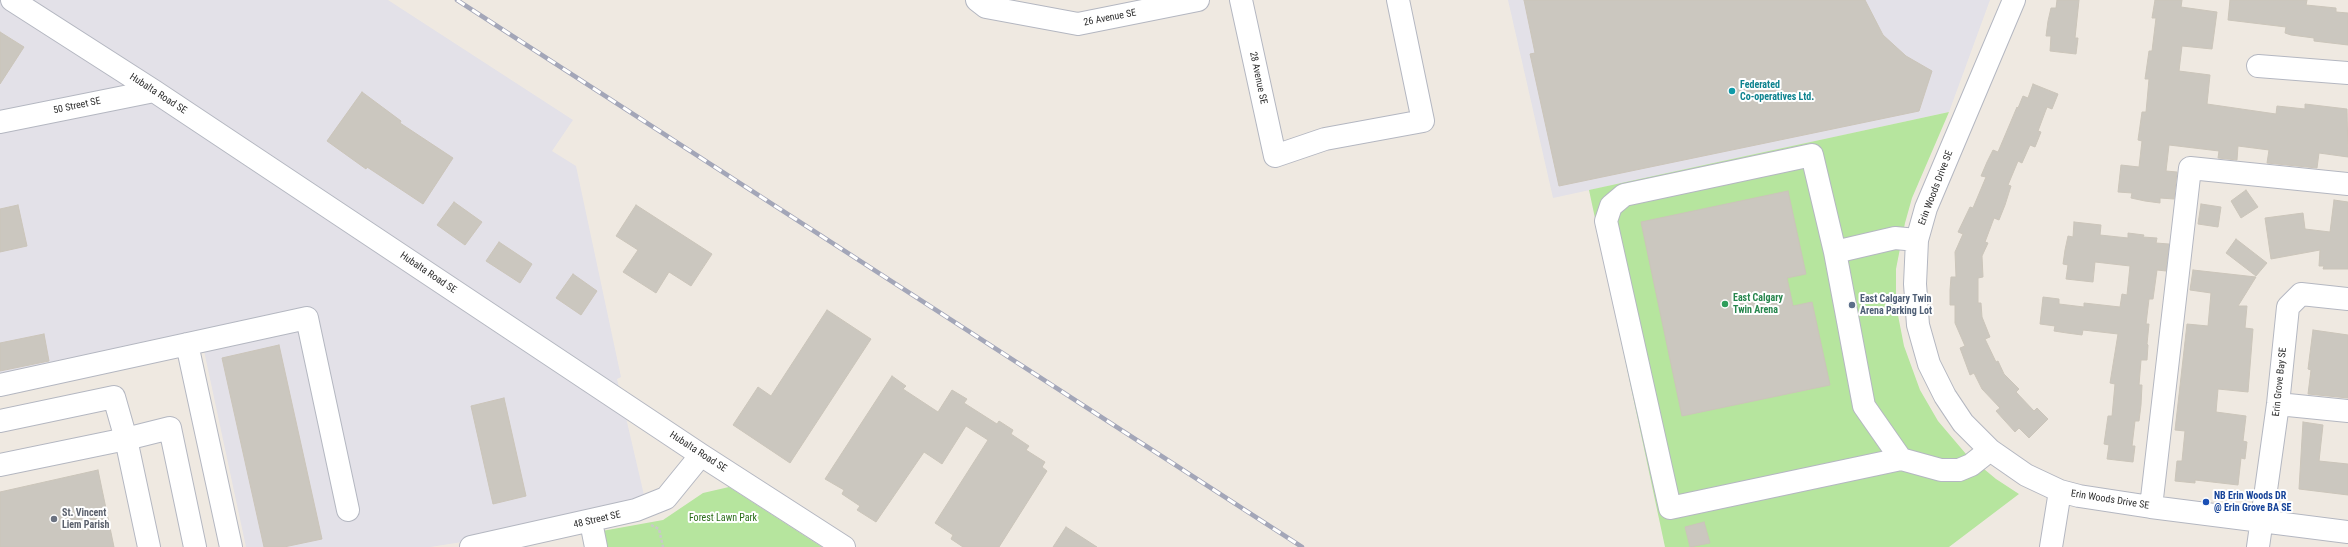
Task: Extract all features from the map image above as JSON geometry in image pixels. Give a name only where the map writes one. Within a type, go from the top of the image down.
[{"type":"street","name":"Hubalta Road SE","points":[[12,0],[154,91],[701,454],[844,547]]},
{"type":"street","name":"26 Avenue SE","points":[[977,0],[986,7],[1078,24],[1198,0]]},
{"type":"street","name":"28 Avenue SE","points":[[1240,0],[1275,156],[1325,139],[1423,121],[1398,0]]},
{"type":"street","name":"Erin Woods Drive SE","points":[[2014,0],[1926,208],[1918,240],[1915,284],[1918,324],[1929,364],[1945,396],[1963,423],[1990,450],[2026,475],[2060,491],[2079,496],[2151,507],[2348,532]]},
{"type":"street","points":[[2258,66],[2348,73]]},
{"type":"street","name":"50 Street SE","points":[[0,122],[154,91]]},
{"type":"street","points":[[1901,459],[1864,406],[1834,252],[1812,155],[1624,195],[1611,206],[1606,222],[1670,508],[1901,459],[1941,470],[1959,470],[1971,465],[1990,450]]},
{"type":"street","points":[[2151,507],[2190,168],[2348,184]]},
{"type":"street","points":[[1834,252],[1895,238],[1918,240]]},
{"type":"street","name":"Erin Grove Bay SE","points":[[2258,547],[2278,404],[2288,307],[2301,294],[2348,299]]},
{"type":"street","points":[[0,385],[307,318],[348,510]]},
{"type":"street","points":[[187,344],[231,547]]},
{"type":"street","points":[[0,421],[114,397],[126,439],[149,547]]},
{"type":"street","points":[[2278,404],[2348,411]]},
{"type":"street","points":[[0,466],[170,428],[195,547]]},
{"type":"street","name":"48 Street SE","points":[[471,547],[591,522],[636,510],[666,498],[701,454]]},
{"type":"street","points":[[2051,547],[2060,491]]},
{"type":"street","points":[[591,522],[596,547]]},
{"type":"path","points":[[636,510],[640,519],[659,529],[663,547]]},
{"type":"shaded area","points":[[0,0],[388,0],[573,120],[552,151],[576,166],[621,377],[617,379],[644,495],[591,522],[430,547],[246,547],[200,332],[0,374]]},
{"type":"shaded area","name":"Federated Co-operatives Ltd.","points":[[1508,0],[1990,0],[1949,112],[1553,198]]},
{"type":"green space","points":[[1949,112],[1912,198],[1905,223],[1896,269],[1896,305],[1904,346],[1920,390],[1938,421],[1966,454],[1996,479],[2019,494],[1949,547],[1665,547],[1589,190]]},
{"type":"green space","name":"Forest Lawn Park","points":[[729,487],[822,547],[605,547],[602,531],[663,520],[703,493]]},
{"type":"building","name":"Federated Co-operatives Ltd.","points":[[1524,0],[1865,0],[1883,35],[1906,56],[1932,71],[1919,111],[1559,186],[1530,54],[1535,53]]},
{"type":"building","points":[[2057,0],[2079,0],[2075,38],[2078,38],[2076,54],[2050,51],[2051,36],[2046,36],[2048,21],[2051,8],[2056,8]]},
{"type":"building","points":[[2155,0],[2182,0],[2181,7],[2217,12],[2212,49],[2182,46],[2179,71],[2210,75],[2207,104],[2276,114],[2277,106],[2305,109],[2305,104],[2347,109],[2348,157],[2319,153],[2317,168],[2267,163],[2269,150],[2238,146],[2237,160],[2218,158],[2219,151],[2169,145],[2166,171],[2177,172],[2174,199],[2160,198],[2160,203],[2131,198],[2132,193],[2118,192],[2121,165],[2139,167],[2142,141],[2138,140],[2142,112],[2146,112],[2149,79],[2145,79],[2149,51],[2152,51],[2156,18],[2152,18]]},
{"type":"building","points":[[2230,0],[2307,0],[2306,5],[2336,8],[2336,12],[2348,13],[2348,45],[2314,41],[2314,38],[2291,35],[2285,33],[2286,27],[2228,20]]},
{"type":"building","points":[[0,32],[24,47],[0,84]]},
{"type":"building","points":[[2033,84],[2058,94],[2052,109],[2047,107],[2038,131],[2041,132],[2035,147],[2030,145],[2022,163],[2018,161],[2008,185],[2011,186],[1999,220],[1994,218],[1985,242],[1988,243],[1982,256],[1983,277],[1978,278],[1978,303],[1981,303],[1982,317],[1990,337],[1985,339],[1996,362],[1998,361],[2004,374],[2019,389],[2016,392],[2034,411],[2037,408],[2048,419],[2029,438],[2019,428],[2015,432],[1996,411],[2000,408],[1982,389],[1974,373],[1970,375],[1960,348],[1965,346],[1955,323],[1955,305],[1950,305],[1950,290],[1951,277],[1956,277],[1955,252],[1963,234],[1958,232],[1970,207],[1973,208],[1986,177],[1981,176],[1993,150],[1998,152],[2017,107],[2018,108],[2023,96],[2028,98]]},
{"type":"building","points":[[362,92],[401,121],[400,123],[453,158],[423,204],[367,167],[366,169],[327,141]]},
{"type":"building","points":[[2246,190],[2258,207],[2241,218],[2231,201]]},
{"type":"building","name":"East Calgary Twin Arena","points":[[1788,191],[1806,274],[1787,278],[1793,306],[1812,302],[1830,385],[1682,416],[1641,222]]},
{"type":"building","points":[[2334,200],[2348,202],[2348,269],[2323,269],[2324,266],[2319,266],[2320,250],[2271,259],[2265,218],[2303,213],[2305,229],[2330,232]]},
{"type":"building","points":[[454,202],[482,222],[465,245],[437,225]]},
{"type":"building","points":[[2201,204],[2221,207],[2218,227],[2198,224]]},
{"type":"building","points":[[18,205],[27,246],[0,252],[0,209]]},
{"type":"building","points":[[636,205],[712,254],[691,286],[669,272],[656,293],[623,272],[638,250],[616,236]]},
{"type":"building","points":[[2074,222],[2101,225],[2100,235],[2128,238],[2128,233],[2144,235],[2143,237],[2157,238],[2156,243],[2169,244],[2166,271],[2157,270],[2153,299],[2149,299],[2146,324],[2149,324],[2147,360],[2141,360],[2139,385],[2142,385],[2141,405],[2139,421],[2135,421],[2132,446],[2135,446],[2133,462],[2107,459],[2109,445],[2104,444],[2108,416],[2112,416],[2115,384],[2110,383],[2118,334],[2083,330],[2082,335],[2054,331],[2055,326],[2040,324],[2043,297],[2059,299],[2059,304],[2084,307],[2084,303],[2120,307],[2122,294],[2127,295],[2130,266],[2095,262],[2093,282],[2066,279],[2068,265],[2063,264],[2068,236],[2073,237]]},
{"type":"building","points":[[2236,239],[2267,263],[2256,276],[2226,253]]},
{"type":"building","points":[[499,242],[532,264],[520,283],[486,261]]},
{"type":"building","points":[[2193,270],[2256,277],[2238,306],[2247,306],[2245,328],[2253,329],[2248,392],[2218,389],[2216,412],[2246,416],[2243,441],[2247,442],[2245,459],[2241,458],[2238,485],[2195,480],[2195,483],[2175,481],[2177,461],[2182,461],[2185,431],[2175,430],[2187,324],[2208,326],[2211,293],[2190,290]]},
{"type":"building","points":[[573,274],[597,291],[581,315],[556,298]]},
{"type":"building","points":[[827,310],[871,339],[790,463],[733,425],[758,387],[771,396]]},
{"type":"building","points":[[2313,330],[2348,335],[2348,398],[2308,394],[2311,370],[2308,369]]},
{"type":"building","points":[[44,334],[49,361],[0,371],[0,343]]},
{"type":"building","points":[[279,345],[322,539],[284,547],[264,547],[222,358]]},
{"type":"building","points":[[892,376],[906,386],[903,389],[938,412],[952,390],[967,399],[964,403],[997,424],[999,421],[1013,430],[1011,434],[1029,446],[1026,450],[1045,462],[1042,467],[1047,471],[999,547],[963,547],[951,539],[953,535],[935,523],[988,440],[966,426],[942,464],[924,452],[876,522],[857,510],[860,506],[842,494],[844,490],[825,479]]},
{"type":"building","points":[[504,398],[526,496],[493,504],[471,406]]},
{"type":"building","points":[[2303,422],[2323,425],[2319,461],[2348,464],[2348,495],[2299,489]]},
{"type":"building","name":"St. Vincent Liem Parish","points":[[98,470],[114,547],[0,547],[0,492]]},
{"type":"building","points":[[1704,522],[1710,543],[1690,547],[1685,527]]},
{"type":"building","points":[[1066,527],[1097,547],[1053,547]]},
{"type":"railway","points":[[457,0],[1302,547]]},
{"type":"place","name":"Federated Co-operatives Ltd.","points":[[1732,91]]},
{"type":"place","name":"East Calgary Twin Arena","points":[[1725,304]]},
{"type":"place","name":"East Calgary Twin Arena Parking Lot","points":[[1852,305]]},
{"type":"place","name":"NB Erin Woods DR @ Erin Grove BA SE","points":[[2206,502]]},
{"type":"place","name":"St. Vincent Liem Parish","points":[[54,519]]}]
